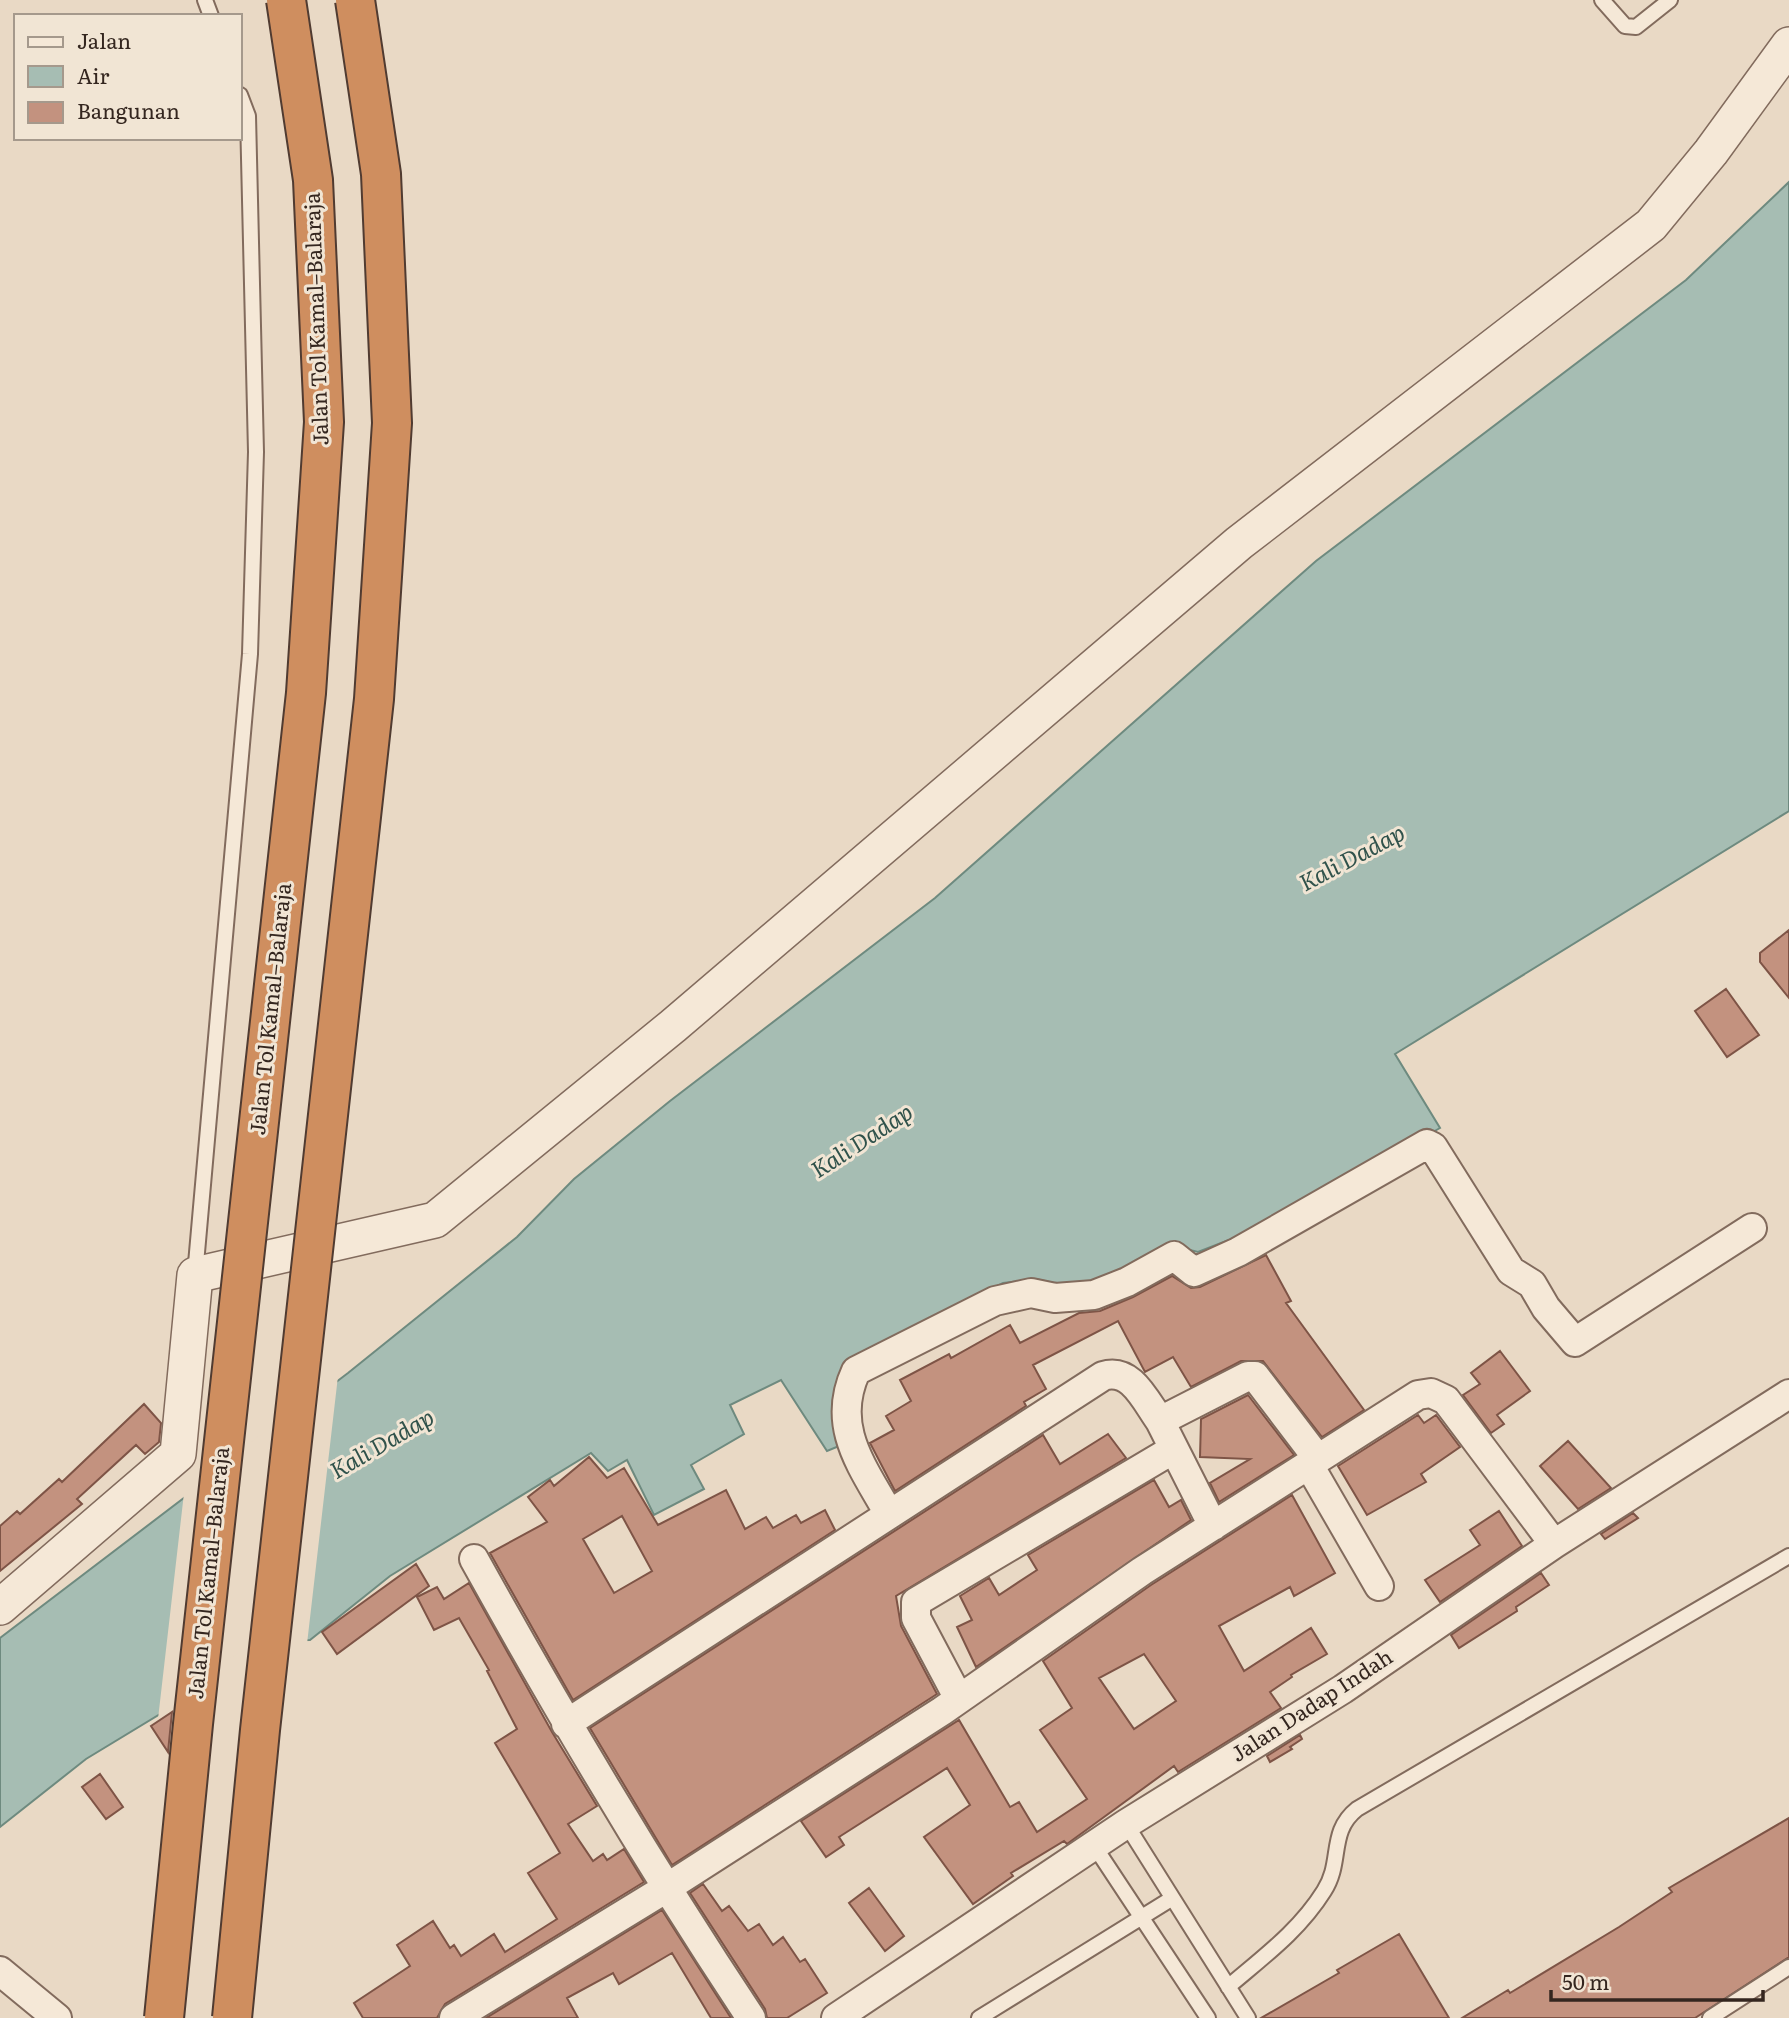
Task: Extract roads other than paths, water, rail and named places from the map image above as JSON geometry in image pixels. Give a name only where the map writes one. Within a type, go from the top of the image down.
[{"type":"highway","name":"Jalan Tol Kamal–Balaraja","points":[[164,2018],[194,1710],[306,693],[324,422],[313,180],[286,0]]},
{"type":"highway","points":[[232,2018],[260,1730],[374,699],[391,423],[381,174],[355,0]]},
{"type":"street","points":[[0,1607],[178,1454],[195,1275],[435,1220],[673,1026],[1239,543],[1651,225],[1711,152],[1789,45]]},
{"type":"street","points":[[889,1514],[848,1436],[849,1400],[856,1371],[1004,1298],[1031,1293],[1055,1298],[1094,1294],[1127,1282],[1174,1256],[1194,1272],[1238,1252],[1427,1144],[1433,1147],[1511,1271],[1532,1284],[1546,1308],[1574,1342],[1752,1228]]},
{"type":"street","points":[[566,1724],[1102,1376],[1114,1373],[1127,1376],[1160,1421],[1213,1526]]},
{"type":"street","points":[[1160,1421],[1248,1376],[1255,1376],[1313,1462],[1379,1586]]},
{"type":"street","points":[[454,2018],[665,1889],[959,1699],[1142,1571],[1418,1395],[1431,1393],[1440,1396],[1554,1544]]},
{"type":"street","name":"Jalan Dadap Indah","points":[[836,2018],[1095,1847],[1125,1824],[1343,1689],[1554,1544],[1789,1394]]},
{"type":"street","points":[[959,1699],[916,1618],[916,1602],[1174,1449]]},
{"type":"street","points":[[474,1559],[566,1724],[665,1889],[751,2018]]},
{"type":"street","points":[[0,1971],[57,2018]]},
{"type":"lane","points":[[1606,2],[1625,26],[1636,27],[1670,0]]},
{"type":"lane","points":[[195,1275],[250,654],[256,452],[248,116],[242,100]]},
{"type":"lane","points":[[1228,1987],[1292,1933],[1323,1892],[1334,1870],[1339,1828],[1357,1809],[1789,1556]]},
{"type":"lane","points":[[1125,1824],[1248,2018]]},
{"type":"lane","points":[[1095,1847],[1208,2018]]},
{"type":"lane","points":[[979,2018],[1142,1920],[1171,1899]]},
{"type":"lane","points":[[1710,2018],[1789,1967]]},
{"type":"water","name":"Kali Dadap","points":[[1789,182],[1789,811],[1395,1054],[1440,1128],[1270,1224],[1198,1252],[1182,1248],[1077,1288],[1036,1279],[1003,1283],[852,1362],[844,1444],[827,1451],[781,1380],[730,1405],[744,1434],[691,1465],[704,1489],[654,1515],[627,1460],[608,1471],[591,1453],[390,1576],[310,1640],[254,1641],[196,1674],[188,1697],[86,1759],[0,1827],[0,1638],[348,1373],[517,1237],[574,1179],[670,1101],[935,898],[1316,561],[1686,280]]}]
